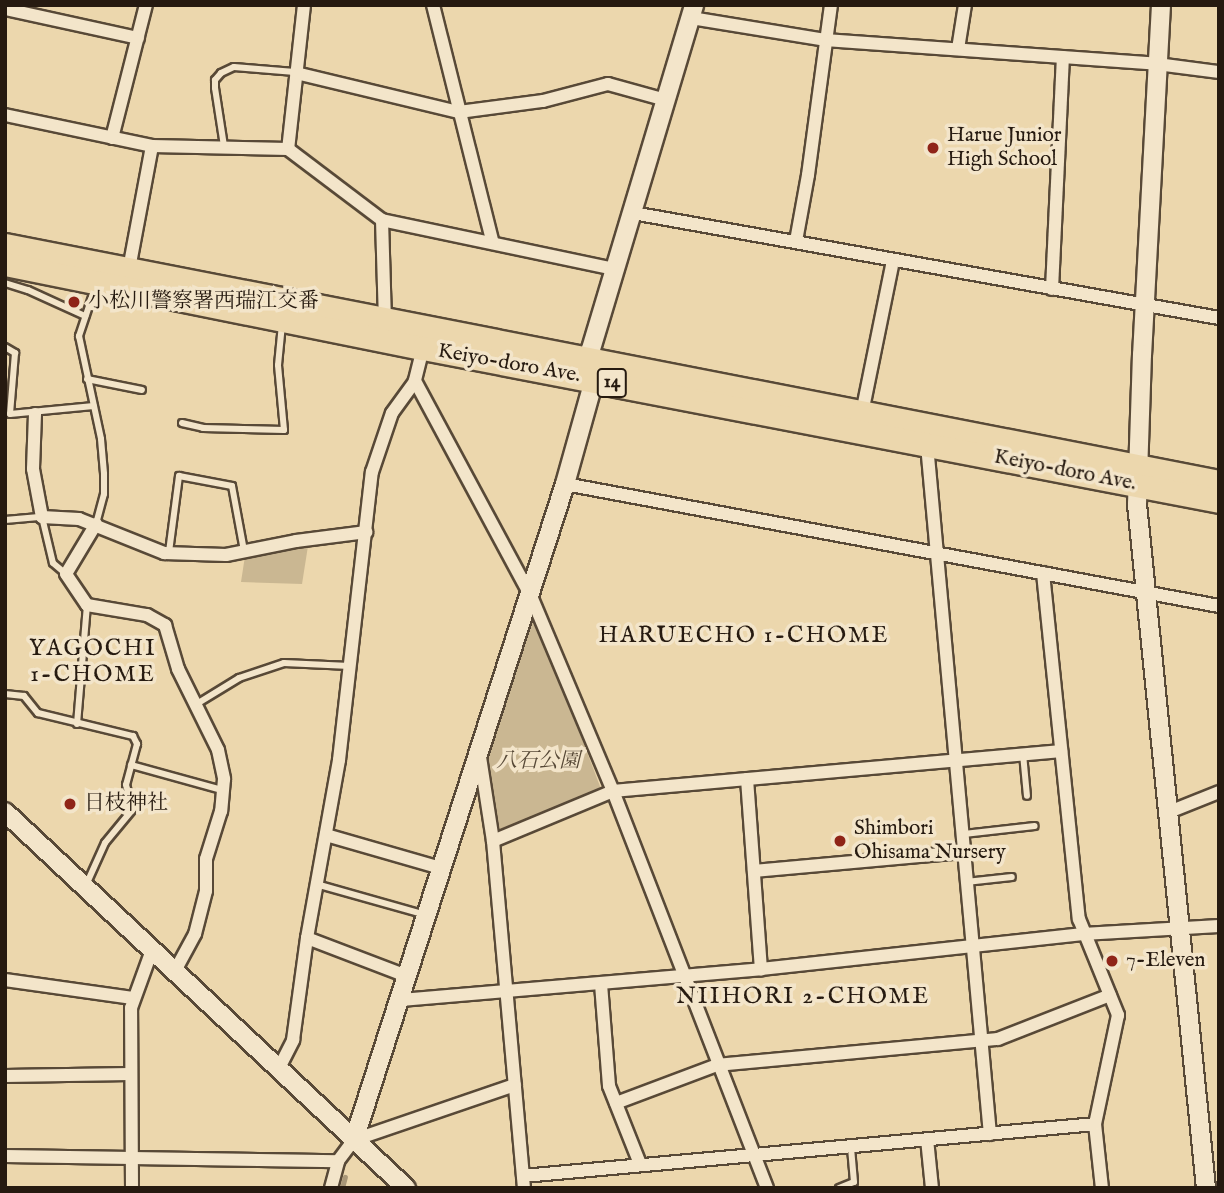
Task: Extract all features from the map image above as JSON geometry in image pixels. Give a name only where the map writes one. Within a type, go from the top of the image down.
[{"type":"highway","name":"Keiyo-doro Ave.","points":[[5,245],[385,320],[591,370],[927,445],[1138,475],[1219,482]]},
{"type":"highway","name":"Keiyo-doro Ave.","points":[[5,264],[423,348],[591,370],[862,413],[1138,475],[1219,501]]},
{"type":"street","points":[[112,138],[146,5]]},
{"type":"street","points":[[288,149],[304,5]]},
{"type":"street","points":[[433,5],[493,243]]},
{"type":"street","points":[[796,241],[808,175],[831,5]]},
{"type":"street","points":[[958,49],[965,5]]},
{"type":"street","points":[[1161,5],[1138,475],[1146,593],[1206,1188]]},
{"type":"street","points":[[5,9],[138,38]]},
{"type":"street","points":[[331,1188],[338,1161],[354,1140],[531,596],[565,484],[615,269],[693,12],[825,40],[1157,64],[1219,72]]},
{"type":"street","points":[[1052,289],[1063,57]]},
{"type":"street","points":[[296,73],[459,112],[544,101],[608,84],[666,100]]},
{"type":"street","points":[[5,115],[152,146],[288,149],[382,220],[615,269]]},
{"type":"street","points":[[129,269],[152,146]]},
{"type":"street","points":[[632,213],[1219,318]]},
{"type":"street","points":[[382,220],[385,320]]},
{"type":"street","points":[[862,413],[894,260]]},
{"type":"street","points":[[278,1070],[293,1040],[307,938],[326,835],[350,666],[372,472],[391,413],[415,381],[423,348]]},
{"type":"street","points":[[415,381],[531,596],[613,791],[717,1065],[767,1188]]},
{"type":"street","points":[[35,414],[33,469],[42,517],[79,519],[169,554],[226,555],[366,533]]},
{"type":"street","points":[[927,445],[939,553],[979,1040],[990,1134]]},
{"type":"street","points":[[565,484],[1219,606]]},
{"type":"street","points":[[96,524],[66,574],[87,605],[147,615],[164,625],[178,670],[218,750],[224,791],[206,859],[206,891],[195,934],[175,971]]},
{"type":"street","points":[[1043,573],[1083,934],[1118,1015],[1095,1124],[1102,1188]]},
{"type":"street","points":[[493,841],[613,791],[1061,751]]},
{"type":"street","points":[[480,757],[493,841],[524,1182],[640,1164],[1095,1124]]},
{"type":"street","points":[[747,779],[761,969]]},
{"type":"street","points":[[1169,812],[1219,792]]},
{"type":"street","points":[[5,812],[86,885],[278,1070],[406,1188]]},
{"type":"street","points":[[326,835],[443,869]]},
{"type":"street","points":[[754,871],[963,852]]},
{"type":"street","points":[[401,1000],[761,969],[1083,934],[1219,926]]},
{"type":"street","points":[[307,938],[409,977]]},
{"type":"street","points":[[132,1188],[130,1074],[133,999],[152,950]]},
{"type":"street","points":[[5,980],[133,999]]},
{"type":"street","points":[[601,984],[609,1086],[640,1164]]},
{"type":"street","points":[[616,1103],[717,1065],[998,1039],[1110,995]]},
{"type":"street","points":[[5,1076],[130,1074]]},
{"type":"street","points":[[354,1140],[515,1085]]},
{"type":"street","points":[[927,1139],[932,1188]]},
{"type":"street","points":[[5,1156],[338,1161]]},
{"type":"lane","points":[[224,146],[215,89],[215,80],[221,73],[234,67],[296,73]]},
{"type":"lane","points":[[5,283],[28,290],[85,316]]},
{"type":"lane","points":[[96,283],[79,336],[94,406],[104,474],[104,494],[96,524]]},
{"type":"lane","points":[[182,423],[203,428],[285,430],[278,365],[283,318]]},
{"type":"lane","points":[[5,347],[15,353],[8,414],[35,414],[94,406]]},
{"type":"lane","points":[[87,379],[142,390]]},
{"type":"lane","points":[[169,554],[179,476],[232,486],[244,551]]},
{"type":"lane","points":[[5,520],[42,517],[53,563],[66,574]]},
{"type":"lane","points":[[77,724],[87,605]]},
{"type":"lane","points":[[195,705],[239,678],[284,663],[350,666]]},
{"type":"lane","points":[[5,694],[24,696],[38,713],[133,736],[138,744],[126,785],[133,809],[105,843],[86,885]]},
{"type":"lane","points":[[1023,754],[1027,796]]},
{"type":"lane","points":[[131,765],[224,791]]},
{"type":"lane","points":[[962,834],[1035,826]]},
{"type":"lane","points":[[966,882],[1012,877]]},
{"type":"lane","points":[[316,884],[429,916]]},
{"type":"lane","points":[[839,1188],[854,1182],[851,1146]]},
{"type":"green space","points":[[308,546],[302,584],[241,582],[245,556]]},
{"type":"green space","name":"八石公園","points":[[530,622],[538,623],[601,789],[500,831],[486,759]]},
{"type":"waterway","points":[[342,1188],[345,1177]]},
{"type":"place","name":"Harue Junior High School","points":[[933,148]]},
{"type":"place","name":"小松川警察署西瑞江交番","points":[[74,302]]},
{"type":"place","name":"日枝神社","points":[[70,804]]},
{"type":"place","name":"Shimbori Ohisama Nursery","points":[[840,841]]},
{"type":"place","name":"7-Eleven","points":[[1112,961]]},
{"type":"district","name":"HARUECHO 1-CHOME","points":[[744,636]]},
{"type":"district","name":"YAGOCHI 1-CHOME","points":[[93,662]]},
{"type":"district","name":"NIIHORI 2-CHOME","points":[[803,997]]}]
